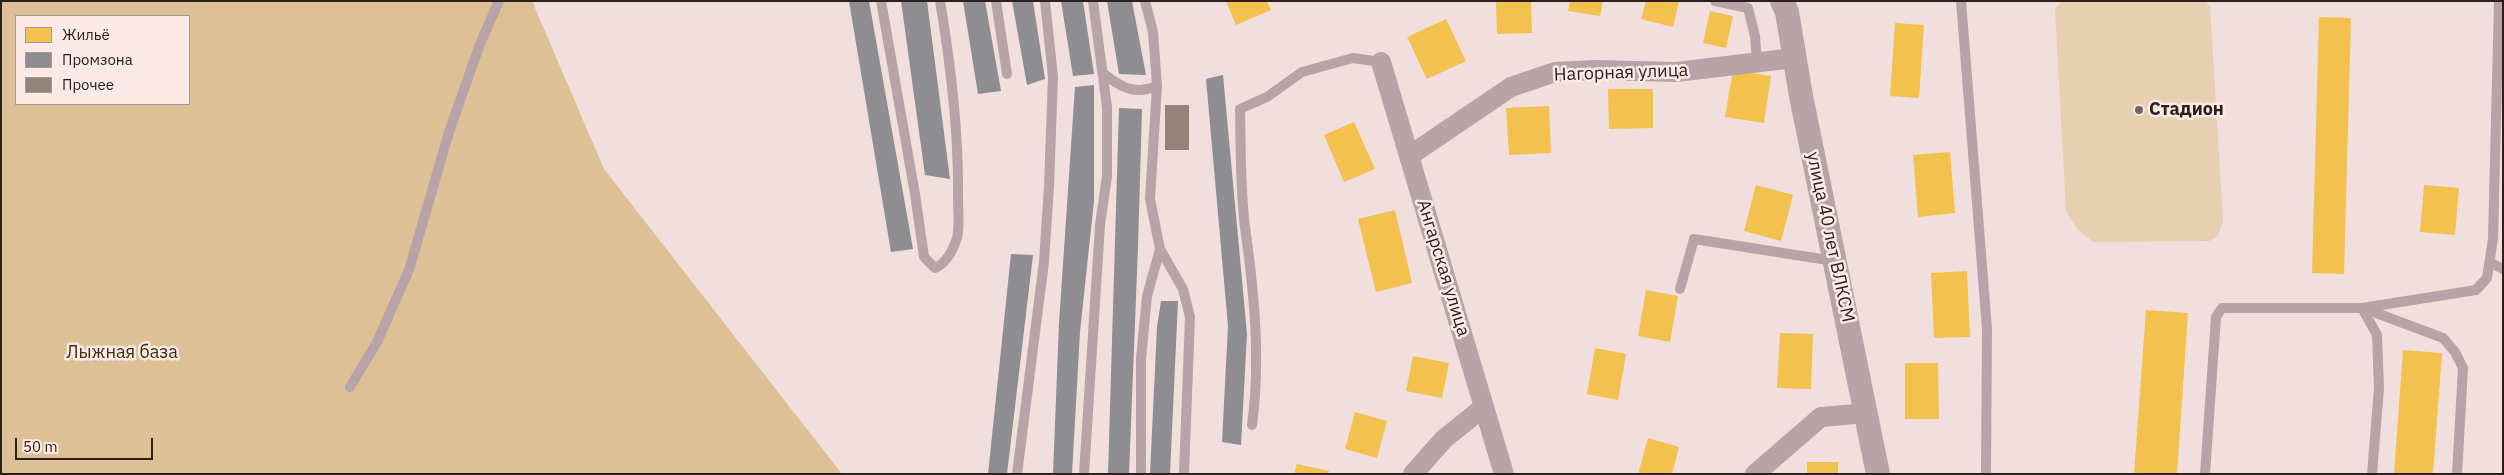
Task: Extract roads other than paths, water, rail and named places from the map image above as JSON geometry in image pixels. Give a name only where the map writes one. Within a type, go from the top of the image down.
[{"type":"street","name":"улица 40 лет ВЛКСМ","points":[[1782,1],[1787,12],[1794,58],[1878,474]]},
{"type":"street","name":"Нагорная улица","points":[[1409,156],[1511,87],[1555,72],[1595,70],[1676,72],[1794,58]]},
{"type":"street","name":"Ангарская улица","points":[[1381,62],[1504,474]]},
{"type":"street","points":[[1413,474],[1444,439],[1484,406]]},
{"type":"street","points":[[1755,474],[1820,417],[1867,413]]},
{"type":"lane","points":[[350,387],[377,342],[409,270],[449,132],[480,44],[499,1]]},
{"type":"lane","points":[[881,1],[915,194],[924,258],[935,268],[941,265],[950,254],[957,236],[958,162],[951,76],[940,1]]},
{"type":"lane","points":[[996,1],[1007,74]]},
{"type":"lane","points":[[1017,474],[1044,262],[1049,186],[1053,77],[1045,1]]},
{"type":"lane","points":[[1084,474],[1100,225],[1108,176],[1107,107],[1093,1]]},
{"type":"lane","points":[[1145,1],[1152,32],[1157,86],[1150,199],[1160,249],[1183,289],[1190,317],[1184,474]]},
{"type":"lane","points":[[1715,1],[1748,8],[1755,36],[1757,62]]},
{"type":"lane","points":[[1960,1],[1987,329],[1986,474]]},
{"type":"lane","points":[[2205,474],[2216,317],[2222,308],[2362,308],[2476,290],[2487,278],[2491,263],[2499,1]]},
{"type":"lane","points":[[1252,425],[1256,375],[1256,325],[1245,226],[1240,109],[1266,97],[1302,72],[1353,58],[1381,62]]},
{"type":"lane","points":[[1104,74],[1122,89],[1148,90],[1157,86]]},
{"type":"lane","points":[[1680,289],[1694,238],[1835,261]]},
{"type":"lane","points":[[1141,474],[1142,350],[1147,296],[1160,249]]},
{"type":"lane","points":[[2491,263],[2503,269]]},
{"type":"lane","points":[[2362,308],[2378,335],[2379,388],[2372,474]]},
{"type":"lane","points":[[2362,308],[2443,338],[2455,352],[2463,368],[2457,474]]},
{"type":"place","name":"Стадион","points":[[2139,110]]},
{"type":"park label","name":"Лыжная база","points":[[122,353]]}]
